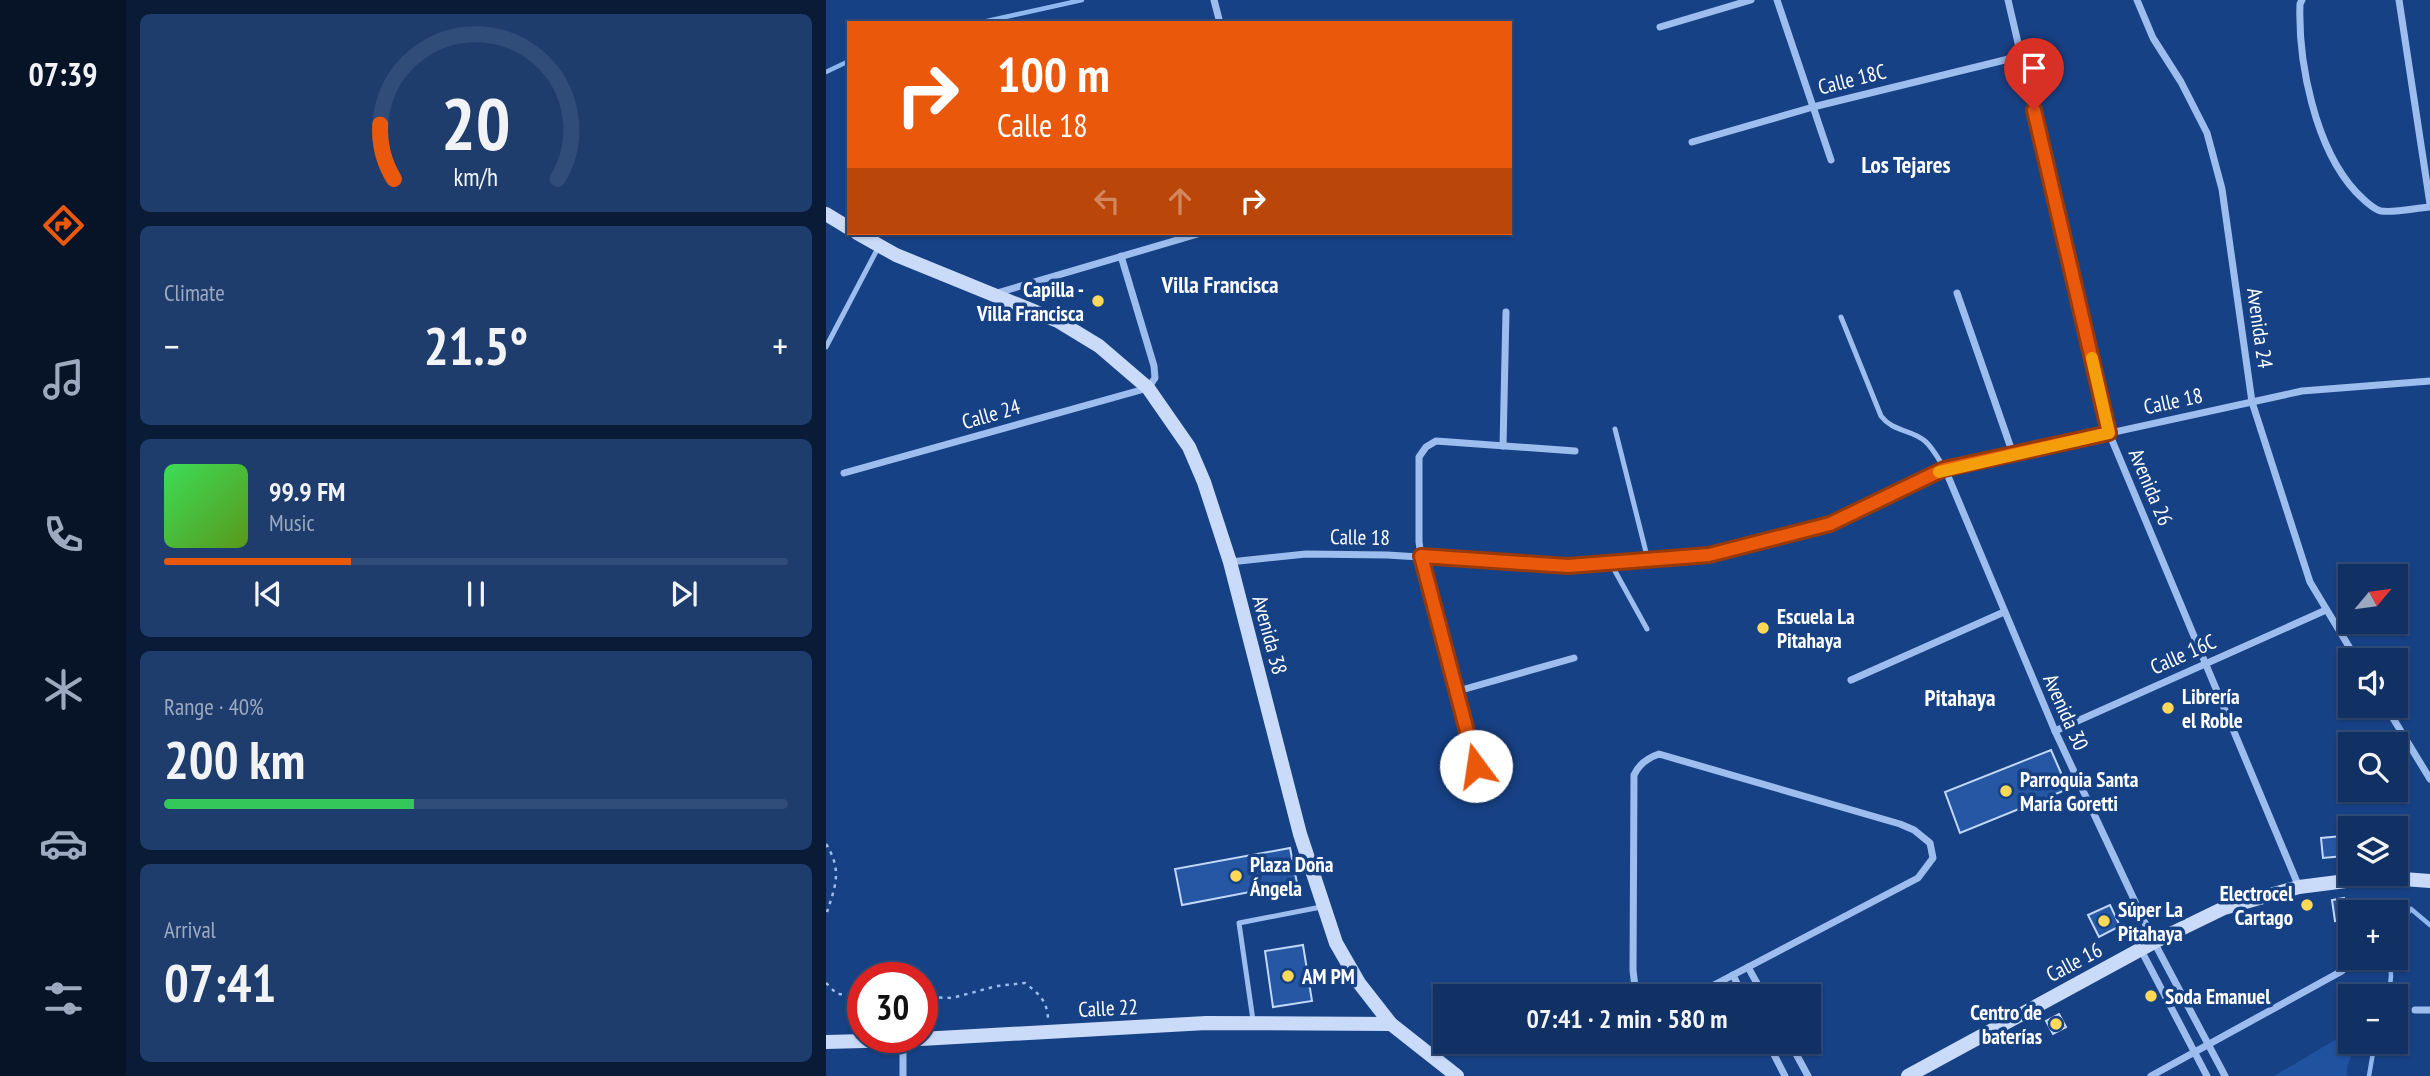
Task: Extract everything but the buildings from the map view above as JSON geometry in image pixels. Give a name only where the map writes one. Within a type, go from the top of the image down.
[{"type":"street","points":[[1214,0],[1219,21]]},
{"type":"street","points":[[1660,27],[1751,0]]},
{"type":"street","points":[[1777,0],[1831,160]]},
{"type":"street","name":"Avenida 26","points":[[2008,0],[2109,433],[2299,887]]},
{"type":"street","name":"Avenida 24","points":[[2137,0],[2153,38],[2181,82],[2207,133],[2222,189],[2252,402],[2310,582],[2350,648]]},
{"type":"street","points":[[2302,0],[2299,35],[2315,116],[2343,178],[2363,199],[2380,211],[2430,206],[2399,0]]},
{"type":"street","name":"Calle 18C","points":[[1692,142],[1813,107],[2021,56]]},
{"type":"street","points":[[826,214],[847,227]]},
{"type":"street","name":"Avenida 38","points":[[860,235],[896,255],[1058,321],[1099,346],[1148,388],[1189,447],[1204,482],[1230,562],[1300,834],[1336,943],[1359,983],[1391,1024],[1457,1076]]},
{"type":"street","points":[[992,295],[1194,235]]},
{"type":"street","points":[[1121,256],[1154,366],[1155,378],[1148,388]]},
{"type":"street","points":[[1957,293],[2013,454]]},
{"type":"street","points":[[1503,446],[1506,312]]},
{"type":"street","name":"Calle 18","points":[[1230,562],[1306,554],[1421,556],[1568,566],[1709,555],[1830,524],[1944,469],[2302,391],[2430,381]]},
{"type":"street","name":"Calle 24","points":[[844,473],[1148,388]]},
{"type":"street","points":[[1476,766],[1421,556],[1419,457],[1426,447],[1436,442],[1575,451]]},
{"type":"street","name":"Avenida 30","points":[[1944,469],[2055,731],[2154,942],[2225,1076]]},
{"type":"street","name":"Calle 16C","points":[[2055,731],[2326,610]]},
{"type":"street","points":[[1851,680],[2004,611]]},
{"type":"street","points":[[1458,691],[1574,658]]},
{"type":"street","points":[[2394,718],[2427,768],[2430,779]]},
{"type":"street","points":[[1635,984],[1634,775],[1642,762],[1659,754],[1899,824],[1926,838],[1933,849],[1933,858],[1917,878],[1715,984]]},
{"type":"street","name":"Calle 16","points":[[1908,1076],[2154,942],[2224,908],[2299,887],[2377,877],[2430,881]]},
{"type":"street","points":[[2141,950],[2207,1076]]},
{"type":"street","points":[[1748,967],[1757,984]]},
{"type":"street","points":[[2151,1076],[2342,971]]},
{"type":"street","points":[[1732,975],[1737,984]]},
{"type":"street","points":[[2415,1010],[2430,1010]]},
{"type":"street","name":"Calle 22","points":[[938,1038],[1206,1023],[1391,1024]]},
{"type":"street","name":"Calle 22","points":[[826,1041],[847,1041]]},
{"type":"street","points":[[903,1053],[903,1076]]},
{"type":"street","points":[[1774,1054],[1785,1076]]},
{"type":"street","points":[[1796,1054],[1808,1076]]},
{"type":"lane","points":[[826,347],[879,246]]},
{"type":"lane","points":[[1841,317],[1881,416],[1887,424],[1927,442],[1944,469]]},
{"type":"lane","points":[[1615,429],[1648,559]]},
{"type":"lane","points":[[1610,562],[1647,629]]},
{"type":"lane","points":[[1253,1023],[1239,923],[1324,906]]},
{"type":"path","points":[[826,844],[833,855],[838,873],[826,915]]},
{"type":"path","points":[[826,983],[837,994],[847,994]]},
{"type":"path","points":[[938,998],[952,998],[997,986],[1025,983],[1040,994],[1048,1010],[1049,1032]]},
{"type":"shaded area","points":[[2338,1038],[2338,1054],[2352,1054],[2347,1076],[2274,1076]]},
{"type":"waterway","points":[[987,21],[1082,0]]},
{"type":"waterway","points":[[826,72],[847,62]]},
{"type":"waterway","points":[[2408,913],[2411,909],[2430,925]]},
{"type":"waterway","points":[[2390,984],[2391,970]]},
{"type":"waterway","points":[[2369,1076],[2373,1054]]},
{"type":"slow traffic","points":[[1939,472],[2109,433],[2092,358]]},
{"type":"place","name":"Capilla - Villa Francisca","points":[[1098,301]]},
{"type":"place","name":"Escuela La Pitahaya","points":[[1763,628]]},
{"type":"place","name":"Librería el Roble","points":[[2168,708]]},
{"type":"place","name":"Parroquia Santa María Goretti","points":[[2006,791]]},
{"type":"place","name":"Plaza Doña Ángela","points":[[1236,876]]},
{"type":"place","name":"Electrocel Cartago","points":[[2307,905]]},
{"type":"place","name":"Súper La Pitahaya","points":[[2104,921]]},
{"type":"place","name":"AM PM","points":[[1288,976]]},
{"type":"place","name":"Soda Emanuel","points":[[2151,996]]},
{"type":"place","name":"Centro de baterías","points":[[2056,1024]]},
{"type":"district","name":"Los Tejares","points":[[1906,164]]},
{"type":"district","name":"Villa Francisca","points":[[1220,284]]},
{"type":"district","name":"Pitahaya","points":[[1960,697]]},
{"type":"route","points":[[1476,766],[1421,556],[1568,566],[1709,555],[1830,524],[1944,469],[2109,433],[2034,110]]}]
